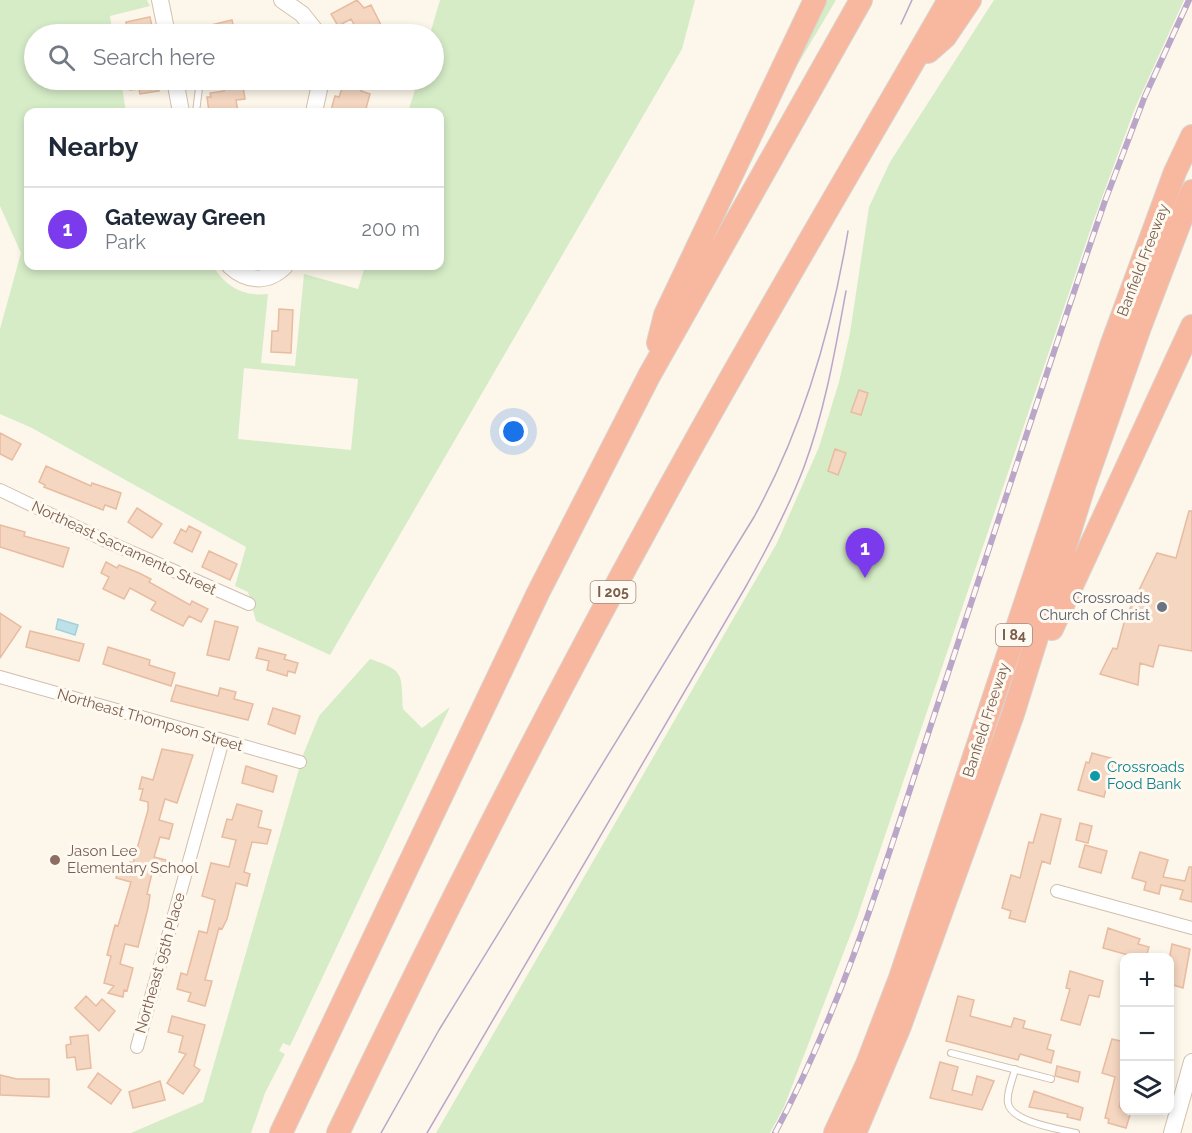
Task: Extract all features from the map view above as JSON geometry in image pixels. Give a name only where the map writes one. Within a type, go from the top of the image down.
[{"type":"highway","points":[[649,376],[665,315],[814,0]]},
{"type":"highway","points":[[281,1133],[509,650],[649,376],[861,0]]},
{"type":"highway","name":"I 205","points":[[338,1133],[444,915],[627,565],[758,329],[949,0]]},
{"type":"highway","points":[[913,65],[945,37],[970,0]]},
{"type":"highway","name":"Banfield Freeway","points":[[835,1133],[867,1064],[900,978],[1108,356],[1175,172],[1192,136]]},
{"type":"highway","name":"Banfield Freeway","points":[[855,1133],[904,1015],[1013,714],[1085,483],[1140,327],[1192,191]]},
{"type":"highway","points":[[1013,714],[1192,326]]},
{"type":"street","points":[[160,0],[165,24]]},
{"type":"street","points":[[282,0],[302,14],[310,24]]},
{"type":"street","points":[[177,90],[180,108]]},
{"type":"street","points":[[315,108],[319,90]]},
{"type":"street","points":[[235,270],[243,276],[255,279],[271,276],[279,270]]},
{"type":"street","name":"Northeast Sacramento Street","points":[[0,490],[104,540],[249,604]]},
{"type":"street","name":"Northeast Thompson Street","points":[[0,677],[300,762]]},
{"type":"street","name":"Northeast 95th Place","points":[[137,1047],[224,740]]},
{"type":"street","points":[[1057,891],[1192,928]]},
{"type":"street","points":[[1172,1133],[1192,1062]]},
{"type":"lane","points":[[196,108],[199,90]]},
{"type":"lane","points":[[951,1053],[1051,1079]]},
{"type":"lane","points":[[1015,1070],[1007,1100],[1010,1109],[1017,1116],[1027,1120],[1076,1133]]},
{"type":"green space","points":[[0,0],[147,0],[150,6],[110,16],[111,24],[24,24],[24,90],[123,90],[125,108],[24,108],[24,270],[216,270],[236,289],[251,294],[268,294],[261,363],[295,366],[304,274],[358,289],[364,270],[444,270],[444,108],[409,108],[415,90],[444,90],[444,24],[433,24],[440,0],[695,0],[682,49],[330,655],[256,621],[248,592],[235,586],[246,547],[32,428],[0,414],[0,329],[21,253],[0,206]],"holes":[[[244,368],[358,379],[351,450],[238,439]]]},
{"type":"green space","points":[[826,0],[836,0],[792,74]]},
{"type":"green space","points":[[994,0],[1184,0],[1135,108],[1094,219],[857,918],[784,1107],[770,1133],[436,1133],[777,543],[819,447],[839,382],[850,333],[869,207],[890,162]]},
{"type":"green space","points":[[370,659],[390,667],[399,675],[403,709],[422,728],[450,707],[290,1046],[283,1043],[279,1051],[285,1054],[265,1093],[251,1133],[131,1133],[203,1102],[303,755],[319,716]]},
{"type":"water","points":[[58,619],[78,625],[75,635],[56,629]]},
{"type":"building","points":[[357,0],[364,8],[371,5],[380,24],[354,24],[351,19],[337,24],[331,14]]},
{"type":"building","points":[[150,17],[152,24],[126,24],[126,22]]},
{"type":"building","points":[[232,20],[233,24],[215,24]]},
{"type":"building","points":[[139,90],[159,91],[140,94]]},
{"type":"building","points":[[244,90],[245,99],[236,100],[237,108],[208,108],[207,97],[211,97],[210,93]]},
{"type":"building","points":[[341,90],[362,90],[370,94],[366,108],[332,108],[335,96],[339,97]]},
{"type":"building","points":[[279,309],[293,310],[291,353],[271,352],[272,331],[278,331]]},
{"type":"building","points":[[859,390],[868,393],[861,415],[851,412]]},
{"type":"building","points":[[0,433],[21,444],[12,460],[0,454]]},
{"type":"building","points":[[835,449],[846,453],[838,475],[828,471]]},
{"type":"building","points":[[46,466],[91,486],[92,483],[121,493],[116,509],[105,505],[103,510],[44,487],[45,485],[39,482]]},
{"type":"building","points":[[137,508],[162,524],[152,538],[128,522]]},
{"type":"building","name":"Crossroads Church of Christ","points":[[1189,511],[1192,511],[1192,651],[1159,645],[1153,667],[1140,663],[1138,685],[1100,674],[1113,648],[1117,649],[1125,619],[1157,553],[1176,558]]},
{"type":"building","points":[[0,525],[25,532],[24,536],[69,548],[63,567],[0,547]]},
{"type":"building","points":[[189,526],[201,532],[192,552],[174,543],[181,529],[186,532]]},
{"type":"building","points":[[209,551],[237,564],[230,580],[202,567]]},
{"type":"building","points":[[106,562],[151,579],[149,582],[190,605],[192,601],[208,609],[201,622],[189,616],[183,626],[151,610],[156,602],[130,588],[124,599],[103,589],[109,577],[101,573]]},
{"type":"building","points":[[0,613],[21,627],[0,658]]},
{"type":"building","points":[[215,621],[238,627],[229,660],[207,655]]},
{"type":"building","points":[[30,631],[84,644],[79,661],[26,647]]},
{"type":"building","points":[[108,647],[150,660],[149,665],[175,673],[171,686],[103,664]]},
{"type":"building","points":[[259,648],[286,655],[284,659],[298,663],[295,673],[288,671],[287,676],[267,670],[269,661],[256,658]]},
{"type":"building","points":[[176,685],[218,696],[220,688],[236,692],[234,699],[253,704],[248,720],[171,701]]},
{"type":"building","points":[[273,708],[300,716],[295,734],[268,724]]},
{"type":"building","points":[[162,749],[193,755],[177,803],[165,799],[159,820],[173,824],[169,839],[160,837],[154,857],[166,860],[162,875],[152,873],[147,894],[150,895],[148,908],[138,947],[125,944],[120,964],[133,968],[127,991],[124,990],[123,997],[108,993],[114,986],[104,983],[111,956],[107,955],[115,925],[118,926],[131,882],[116,878],[119,868],[127,871],[130,862],[133,863],[148,810],[148,802],[140,800],[143,789],[139,789],[142,777],[153,780]]},
{"type":"building","name":"Crossroads Food Bank","points":[[1092,753],[1114,759],[1104,797],[1078,790],[1086,762],[1089,763]]},
{"type":"building","points":[[246,766],[277,776],[273,792],[242,783]]},
{"type":"building","points":[[237,804],[262,811],[258,827],[271,830],[267,844],[252,842],[244,872],[250,874],[247,886],[236,883],[227,919],[222,929],[219,928],[205,980],[212,981],[205,1006],[188,1001],[191,993],[177,989],[181,973],[187,975],[199,931],[207,933],[215,900],[202,896],[211,863],[229,867],[236,840],[222,837],[227,819],[232,820]]},
{"type":"building","points":[[1041,814],[1061,819],[1050,864],[1042,861],[1025,922],[1009,918],[1011,911],[1002,908],[1011,875],[1020,878],[1029,842],[1033,843]]},
{"type":"building","points":[[1080,823],[1092,826],[1088,843],[1076,840]]},
{"type":"building","points":[[1085,845],[1107,851],[1101,873],[1079,867]]},
{"type":"building","points":[[1140,852],[1168,860],[1163,877],[1185,881],[1189,867],[1192,867],[1192,902],[1180,899],[1183,890],[1161,885],[1159,894],[1144,890],[1146,882],[1132,878]]},
{"type":"building","points":[[1108,928],[1140,939],[1138,944],[1149,947],[1147,953],[1121,953],[1103,948]]},
{"type":"building","points":[[1172,944],[1190,949],[1183,988],[1174,985],[1174,953],[1170,953]]},
{"type":"building","points":[[1070,971],[1103,981],[1099,997],[1089,995],[1080,1025],[1061,1020],[1070,989],[1066,988]]},
{"type":"building","points":[[86,996],[96,1006],[102,999],[115,1011],[99,1031],[75,1008]]},
{"type":"building","points":[[958,996],[974,1000],[970,1016],[1011,1027],[1014,1018],[1025,1021],[1023,1028],[1051,1035],[1047,1049],[1054,1051],[1051,1063],[1020,1054],[1018,1060],[946,1041]]},
{"type":"building","points":[[172,1016],[205,1025],[194,1066],[200,1070],[183,1094],[167,1083],[186,1054],[179,1052],[183,1036],[168,1032]]},
{"type":"building","points":[[88,1035],[91,1068],[77,1070],[75,1057],[67,1058],[66,1045],[71,1044],[70,1037]]},
{"type":"building","points":[[1112,1039],[1120,1041],[1119,1107],[1120,1115],[1130,1115],[1126,1128],[1108,1123],[1109,1119],[1105,1118],[1115,1077],[1102,1073]]},
{"type":"building","points":[[940,1062],[958,1067],[952,1090],[972,1095],[977,1076],[994,1081],[982,1110],[930,1098]]},
{"type":"building","points":[[1057,1066],[1080,1072],[1078,1082],[1055,1076]]},
{"type":"building","points":[[98,1073],[121,1090],[111,1104],[88,1087]]},
{"type":"building","points":[[0,1075],[17,1079],[49,1079],[49,1097],[0,1095]]},
{"type":"building","points":[[160,1081],[165,1100],[133,1108],[129,1092]]},
{"type":"building","points":[[1034,1091],[1083,1108],[1080,1120],[1067,1117],[1068,1114],[1029,1107]]},
{"type":"tram line","points":[[901,24],[912,0]]},
{"type":"tram line","points":[[381,1133],[439,1030],[754,517],[787,449],[813,378],[833,306],[848,231]]},
{"type":"tram line","points":[[427,1133],[745,588],[777,529],[804,467],[818,424],[846,291]]},
{"type":"railway","points":[[775,1133],[821,1037],[860,937],[1105,201],[1145,96],[1189,0]]},
{"type":"place","name":"Gateway Green","points":[[865,578]]},
{"type":"place","name":"Crossroads Church of Christ","points":[[1162,607]]},
{"type":"place","name":"Crossroads Food Bank","points":[[1095,776]]},
{"type":"place","name":"Jason Lee Elementary School","points":[[55,860]]}]
